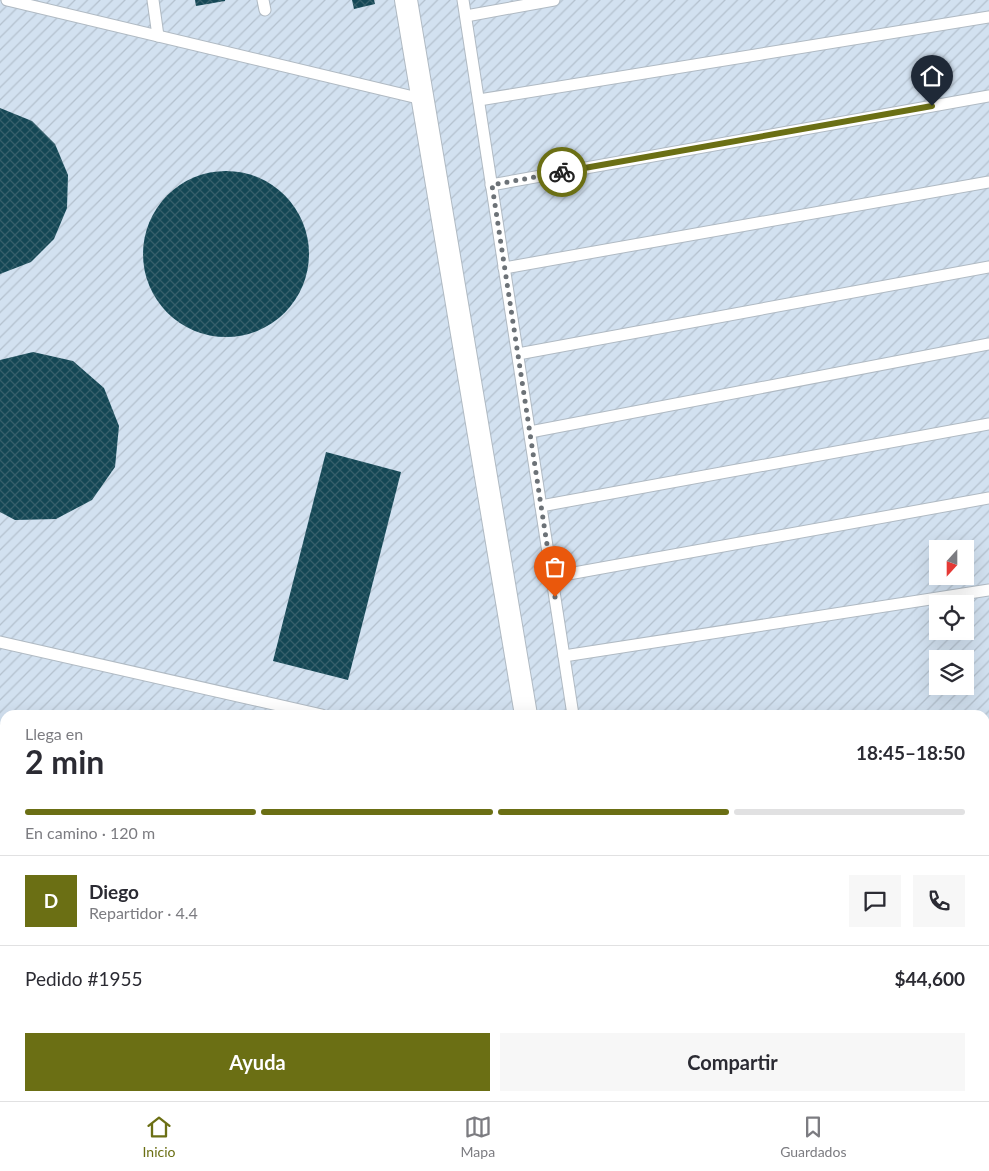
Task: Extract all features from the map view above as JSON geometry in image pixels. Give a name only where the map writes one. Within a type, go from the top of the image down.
[{"type":"street","points":[[406,0],[525,710]]},
{"type":"lane","points":[[7,0],[422,99]]},
{"type":"lane","points":[[153,0],[158,36]]},
{"type":"lane","points":[[463,0],[572,710]]},
{"type":"lane","points":[[466,16],[554,0]]},
{"type":"lane","points":[[478,100],[989,17]]},
{"type":"lane","points":[[492,185],[989,96]]},
{"type":"lane","points":[[504,268],[989,182]]},
{"type":"lane","points":[[518,354],[989,267]]},
{"type":"lane","points":[[530,432],[989,344]]},
{"type":"lane","points":[[541,506],[989,424]]},
{"type":"lane","points":[[552,577],[989,498]]},
{"type":"lane","points":[[564,656],[989,590]]},
{"type":"lane","points":[[0,642],[300,710]]},
{"type":"shaded area","points":[[0,0],[989,0],[989,710],[0,710]]},
{"type":"building","points":[[195,0],[225,0],[225,1],[196,6]]},
{"type":"building","points":[[352,0],[374,0],[375,4],[354,9]]},
{"type":"building","points":[[0,108],[32,121],[55,144],[68,175],[67,208],[54,239],[31,262],[0,274]]},
{"type":"building","points":[[234,171],[250,174],[265,180],[279,189],[291,201],[300,215],[306,230],[309,254],[308,270],[300,293],[291,307],[279,319],[265,328],[250,334],[218,337],[202,334],[187,328],[173,319],[161,307],[152,293],[146,278],[143,246],[146,230],[152,215],[161,201],[173,189],[187,180],[202,174]]},
{"type":"building","points":[[33,352],[73,361],[104,388],[119,426],[115,467],[92,500],[56,519],[15,520],[0,512],[0,360]]},
{"type":"building","points":[[326,452],[401,472],[348,680],[273,661]]},
{"type":"way so far","points":[[555,597],[492,185],[562,172]]},
{"type":"route","points":[[562,172],[932,106]]}]
